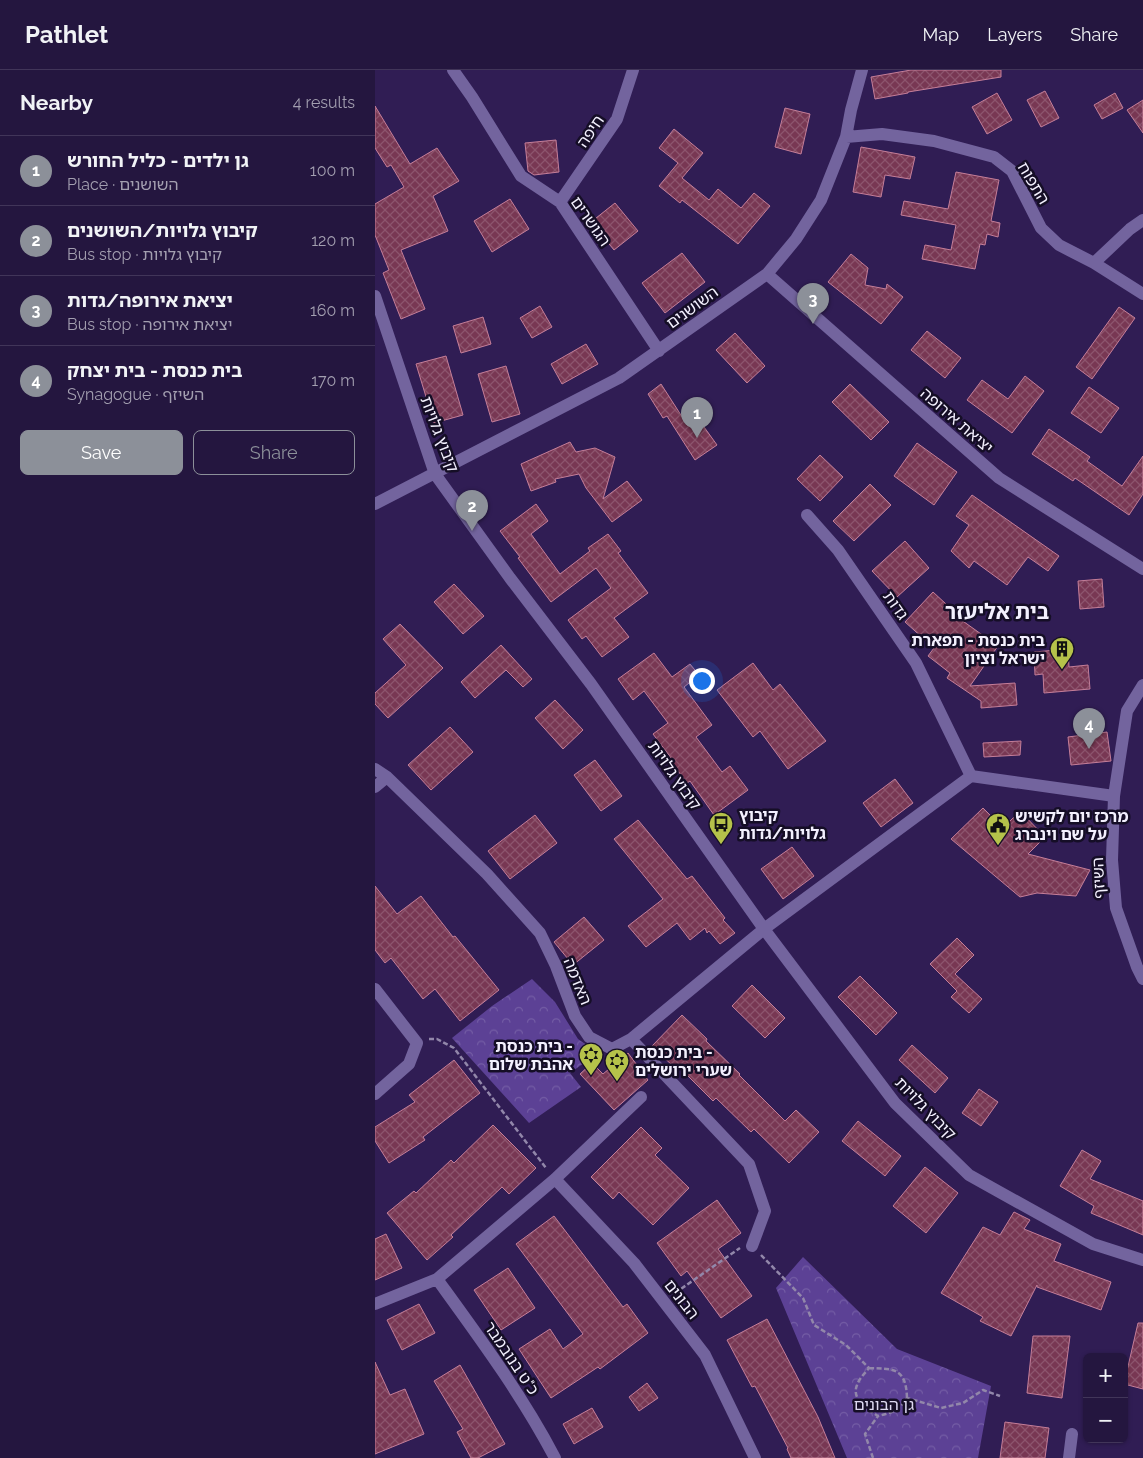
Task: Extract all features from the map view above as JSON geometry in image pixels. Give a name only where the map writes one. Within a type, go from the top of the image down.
[{"type":"street","name":"הגושרים","points":[[453,70],[521,176],[560,202],[659,351]]},
{"type":"street","name":"חיפה","points":[[560,202],[617,119],[633,70]]},
{"type":"street","name":"השושנים","points":[[375,504],[619,378],[767,274],[796,239],[821,200],[846,137],[851,110],[863,70]]},
{"type":"street","name":"התפוח","points":[[846,137],[882,134],[934,141],[994,157],[1012,171],[1041,228],[1059,245],[1094,263],[1143,294]]},
{"type":"street","points":[[1094,263],[1130,229],[1143,220]]},
{"type":"street","name":"יציאת אירופה","points":[[767,274],[999,478],[1143,569]]},
{"type":"street","name":"קיבוץ גלויות","points":[[375,296],[435,474],[504,570],[591,684],[764,929],[895,1103],[969,1175],[1093,1244],[1143,1260]]},
{"type":"street","name":"גדות","points":[[807,514],[838,550],[916,663],[971,776]]},
{"type":"street","name":"השיזף","points":[[1143,685],[1127,711],[1114,796],[1112,860],[1116,908],[1137,968],[1143,979]]},
{"type":"street","points":[[375,769],[387,777],[375,787]]},
{"type":"street","points":[[971,776],[1114,796]]},
{"type":"street","name":"האדמה","points":[[387,777],[487,874],[540,933],[556,966],[575,1016],[589,1037],[612,1049],[631,1039],[764,929],[971,776]]},
{"type":"street","points":[[375,989],[417,1042],[409,1064],[375,1094]]},
{"type":"street","points":[[631,1039],[749,1164],[765,1211],[752,1246]]},
{"type":"street","points":[[375,1304],[437,1279],[555,1180],[641,1097]]},
{"type":"street","name":"הבונים","points":[[555,1180],[634,1264],[705,1355],[755,1458]]},
{"type":"street","name":"כ\"ט בנובמבר","points":[[437,1279],[501,1368],[555,1458]]},
{"type":"street","points":[[1069,1458],[1072,1434]]},
{"type":"path","points":[[414,1039],[437,1039],[454,1048],[555,1180]]},
{"type":"path","points":[[663,1301],[748,1242],[803,1298],[814,1325],[846,1345],[869,1368],[894,1369],[901,1375],[907,1385],[907,1398],[902,1408],[878,1416],[865,1434],[873,1458]]},
{"type":"path","points":[[869,1368],[856,1385],[857,1396],[862,1406],[878,1416]]},
{"type":"path","points":[[907,1398],[941,1408],[963,1403],[983,1390],[1000,1396]]},
{"type":"green space","points":[[532,979],[555,1002],[578,1039],[598,1053],[570,1073],[581,1087],[529,1123],[452,1038],[492,1006]]},
{"type":"green space","name":"גן הבונים","points":[[803,1257],[897,1349],[991,1386],[978,1458],[847,1458],[776,1288]]},
{"type":"building","points":[[911,70],[1001,70],[1001,77],[875,99],[871,77]]},
{"type":"building","points":[[1045,91],[1059,118],[1041,127],[1027,100]]},
{"type":"building","points":[[997,93],[1012,120],[987,134],[972,107]]},
{"type":"building","points":[[1115,93],[1123,108],[1102,119],[1094,105]]},
{"type":"building","points":[[1143,100],[1143,133],[1127,110]]},
{"type":"building","points":[[375,106],[410,164],[437,148],[459,181],[433,196],[448,231],[401,250],[425,309],[401,319],[383,273],[389,270],[375,235],[375,204],[404,187],[391,165],[387,167],[375,148]]},
{"type":"building","points":[[785,108],[810,114],[801,154],[775,147]]},
{"type":"building","points":[[674,129],[703,153],[682,178],[709,200],[718,189],[741,208],[754,193],[770,206],[738,244],[682,200],[680,203],[659,186],[678,163],[659,148]]},
{"type":"building","points":[[556,140],[559,172],[534,175],[528,171],[525,143]]},
{"type":"building","points":[[861,147],[915,157],[910,179],[885,175],[881,197],[853,192]]},
{"type":"building","points":[[956,172],[999,180],[991,221],[1000,223],[998,237],[987,234],[985,245],[980,244],[975,269],[922,259],[925,245],[951,250],[956,225],[901,215],[904,201],[948,209]]},
{"type":"building","points":[[510,199],[529,229],[492,252],[474,221]]},
{"type":"building","points":[[615,203],[638,231],[614,250],[591,222]]},
{"type":"building","points":[[682,253],[705,282],[665,313],[642,283]]},
{"type":"building","points":[[851,254],[868,268],[865,285],[886,289],[887,284],[903,297],[881,324],[828,282]]},
{"type":"building","points":[[540,306],[552,327],[532,338],[520,318]]},
{"type":"building","points":[[1119,307],[1135,318],[1092,379],[1076,367]]},
{"type":"building","points":[[483,317],[491,344],[461,353],[453,326]]},
{"type":"building","points":[[927,331],[961,358],[945,378],[911,350]]},
{"type":"building","points":[[735,333],[765,366],[747,383],[716,350]]},
{"type":"building","points":[[586,344],[598,364],[562,384],[551,364]]},
{"type":"building","points":[[446,356],[463,415],[434,423],[416,364]]},
{"type":"building","points":[[506,366],[520,414],[492,422],[478,374]]},
{"type":"building","points":[[1025,376],[1044,391],[1012,433],[967,400],[982,380],[1008,399]]},
{"type":"building","points":[[661,384],[688,426],[699,420],[717,445],[695,460],[667,416],[663,418],[648,394]]},
{"type":"building","points":[[850,384],[889,422],[871,440],[832,402]]},
{"type":"building","points":[[1089,387],[1119,408],[1101,433],[1071,413]]},
{"type":"building","points":[[1049,429],[1090,457],[1087,461],[1122,486],[1143,456],[1143,494],[1129,515],[1075,478],[1073,481],[1032,454]]},
{"type":"building","points":[[570,442],[576,452],[595,448],[615,457],[603,499],[627,481],[642,500],[612,522],[586,488],[579,474],[555,479],[556,482],[531,491],[521,464]]},
{"type":"building","points":[[917,443],[957,472],[934,505],[894,476]]},
{"type":"building","points":[[820,455],[843,477],[820,501],[797,479]]},
{"type":"building","points":[[870,484],[891,505],[854,541],[833,521]]},
{"type":"building","points":[[972,495],[1059,556],[1048,571],[1028,557],[1007,585],[974,561],[969,568],[951,551],[969,525],[956,516]]},
{"type":"building","points":[[536,504],[548,521],[531,534],[560,574],[590,551],[588,548],[608,534],[621,551],[618,553],[648,593],[614,618],[629,637],[602,657],[586,636],[582,639],[568,620],[611,588],[596,568],[551,602],[500,531]]},
{"type":"building","points":[[905,541],[929,568],[897,597],[872,571]]},
{"type":"building","points":[[1102,579],[1104,607],[1080,609],[1078,581]]},
{"type":"building","points":[[454,584],[484,616],[463,634],[434,602]]},
{"type":"building","points":[[933,592],[946,604],[943,607],[998,646],[970,686],[1015,683],[1017,705],[981,708],[981,701],[947,678],[950,673],[928,656],[934,648],[905,622]]},
{"type":"building","points":[[400,624],[443,668],[388,718],[375,704],[375,693],[406,665],[383,639]]},
{"type":"building","points":[[501,645],[532,679],[523,687],[506,670],[475,698],[461,682]]},
{"type":"building","name":"בית כנסת - תפארת ישראל וציון","points":[[1068,649],[1069,667],[1088,665],[1090,689],[1044,693],[1043,674],[1035,675],[1034,652]]},
{"type":"building","points":[[654,653],[672,677],[690,664],[699,675],[684,687],[712,725],[696,737],[722,772],[730,766],[748,790],[714,815],[690,781],[687,783],[653,734],[668,723],[644,691],[633,700],[618,679]]},
{"type":"building","points":[[753,663],[773,690],[780,684],[826,741],[788,769],[760,731],[753,737],[717,690]]},
{"type":"building","points":[[555,700],[583,730],[563,749],[535,718]]},
{"type":"building","points":[[450,727],[473,752],[431,790],[408,765]]},
{"type":"building","points":[[1107,732],[1111,761],[1071,765],[1068,737]]},
{"type":"building","points":[[1021,741],[1020,755],[984,757],[983,743]]},
{"type":"building","points":[[595,760],[622,796],[601,811],[574,775]]},
{"type":"building","points":[[895,779],[913,803],[881,827],[863,803]]},
{"type":"building","name":"מרכז יום לקשיש על שם וינברג","points":[[983,808],[1003,828],[1020,811],[1045,837],[1028,854],[1090,870],[1076,896],[1037,893],[1020,897],[951,839]]},
{"type":"building","points":[[535,815],[557,843],[510,879],[488,851]]},
{"type":"building","points":[[638,820],[687,879],[692,876],[725,918],[723,920],[735,933],[720,944],[709,931],[707,933],[705,928],[690,940],[677,923],[646,947],[628,926],[663,899],[614,839]]},
{"type":"building","points":[[792,847],[814,876],[783,899],[761,869]]},
{"type":"building","points":[[375,886],[397,914],[421,896],[453,937],[455,936],[499,990],[460,1021],[435,989],[423,999],[391,958],[385,963],[375,950]]},
{"type":"building","points":[[584,917],[604,940],[573,965],[554,942]]},
{"type":"building","points":[[957,938],[974,955],[955,974],[982,999],[969,1013],[951,997],[957,991],[930,964]]},
{"type":"building","points":[[860,976],[897,1013],[876,1035],[838,997]]},
{"type":"building","points":[[752,985],[785,1018],[765,1038],[732,1006]]},
{"type":"building","points":[[682,1015],[785,1121],[796,1110],[819,1132],[789,1163],[754,1129],[751,1132],[716,1098],[713,1101],[679,1067],[677,1070],[652,1046]]},
{"type":"building","points":[[912,1045],[948,1078],[935,1093],[899,1060]]},
{"type":"building","points":[[628,1053],[648,1080],[614,1110],[580,1074],[592,1063],[603,1074]]},
{"type":"building","points":[[454,1060],[480,1093],[423,1137],[425,1140],[389,1163],[375,1141],[375,1127],[415,1102],[409,1095]]},
{"type":"building","points":[[979,1089],[998,1102],[981,1126],[962,1113]]},
{"type":"building","points":[[858,1121],[901,1156],[885,1176],[842,1141]]},
{"type":"building","points":[[493,1125],[536,1168],[509,1194],[502,1187],[451,1235],[453,1237],[427,1260],[387,1213],[414,1191],[416,1193],[451,1160],[454,1163]]},
{"type":"building","points":[[641,1127],[662,1148],[655,1155],[689,1188],[653,1225],[619,1192],[613,1199],[591,1177]]},
{"type":"building","points":[[1082,1150],[1101,1161],[1090,1179],[1143,1201],[1143,1235],[1091,1213],[1094,1206],[1060,1186]]},
{"type":"building","points":[[925,1167],[958,1193],[926,1233],[893,1206]]},
{"type":"building","points":[[717,1200],[741,1233],[718,1249],[752,1296],[721,1318],[687,1271],[681,1276],[657,1243]]},
{"type":"building","points":[[1014,1212],[1030,1220],[1024,1229],[1061,1244],[1054,1261],[1111,1282],[1101,1310],[1037,1287],[1037,1285],[1011,1336],[980,1321],[983,1317],[941,1293],[983,1227],[1000,1235]]},
{"type":"building","points":[[554,1216],[623,1307],[627,1304],[648,1333],[600,1369],[598,1367],[551,1398],[519,1349],[550,1329],[563,1349],[583,1334],[516,1244]]},
{"type":"building","points":[[386,1234],[402,1268],[375,1280],[375,1239]]},
{"type":"building","points":[[508,1268],[535,1308],[501,1330],[474,1290]]},
{"type":"building","points":[[419,1304],[435,1333],[402,1350],[387,1320]]},
{"type":"building","points":[[767,1319],[818,1417],[835,1458],[791,1458],[788,1448],[755,1386],[752,1387],[727,1340]]},
{"type":"building","points":[[1138,1323],[1143,1323],[1143,1389],[1128,1385],[1128,1367]]},
{"type":"building","points":[[1033,1336],[1070,1336],[1062,1398],[1027,1393]]},
{"type":"building","points":[[375,1362],[390,1395],[405,1389],[424,1434],[375,1454]]},
{"type":"building","points":[[460,1365],[505,1444],[478,1458],[471,1458],[457,1432],[463,1429],[434,1381]]},
{"type":"building","points":[[647,1383],[658,1398],[639,1411],[629,1397]]},
{"type":"building","points":[[592,1408],[603,1427],[574,1444],[563,1424]]},
{"type":"building","points":[[1005,1422],[1049,1428],[1045,1458],[1000,1458]]},
{"type":"place","name":"יציאת אירופה/גדות","points":[[813,324]]},
{"type":"place","name":"גן ילדים - כליל החורש","points":[[697,438]]},
{"type":"place","name":"קיבוץ גלויות/השושנים","points":[[472,531]]},
{"type":"place","name":"בית כנסת - תפארת ישראל וציון","points":[[1062,670]]},
{"type":"place","name":"בית כנסת - בית יצחק","points":[[1089,749]]},
{"type":"place","name":"קיבוץ גלויות/גדות","points":[[721,845]]},
{"type":"place","name":"מרכז יום לקשיש על שם וינברג","points":[[998,846]]},
{"type":"place","name":"בית כנסת - אהבת שלום","points":[[591,1076]]},
{"type":"place","name":"בית כנסת - שערי ירושלים","points":[[617,1082]]},
{"type":"district","name":"בית אליעזר","points":[[997,612]]}]
